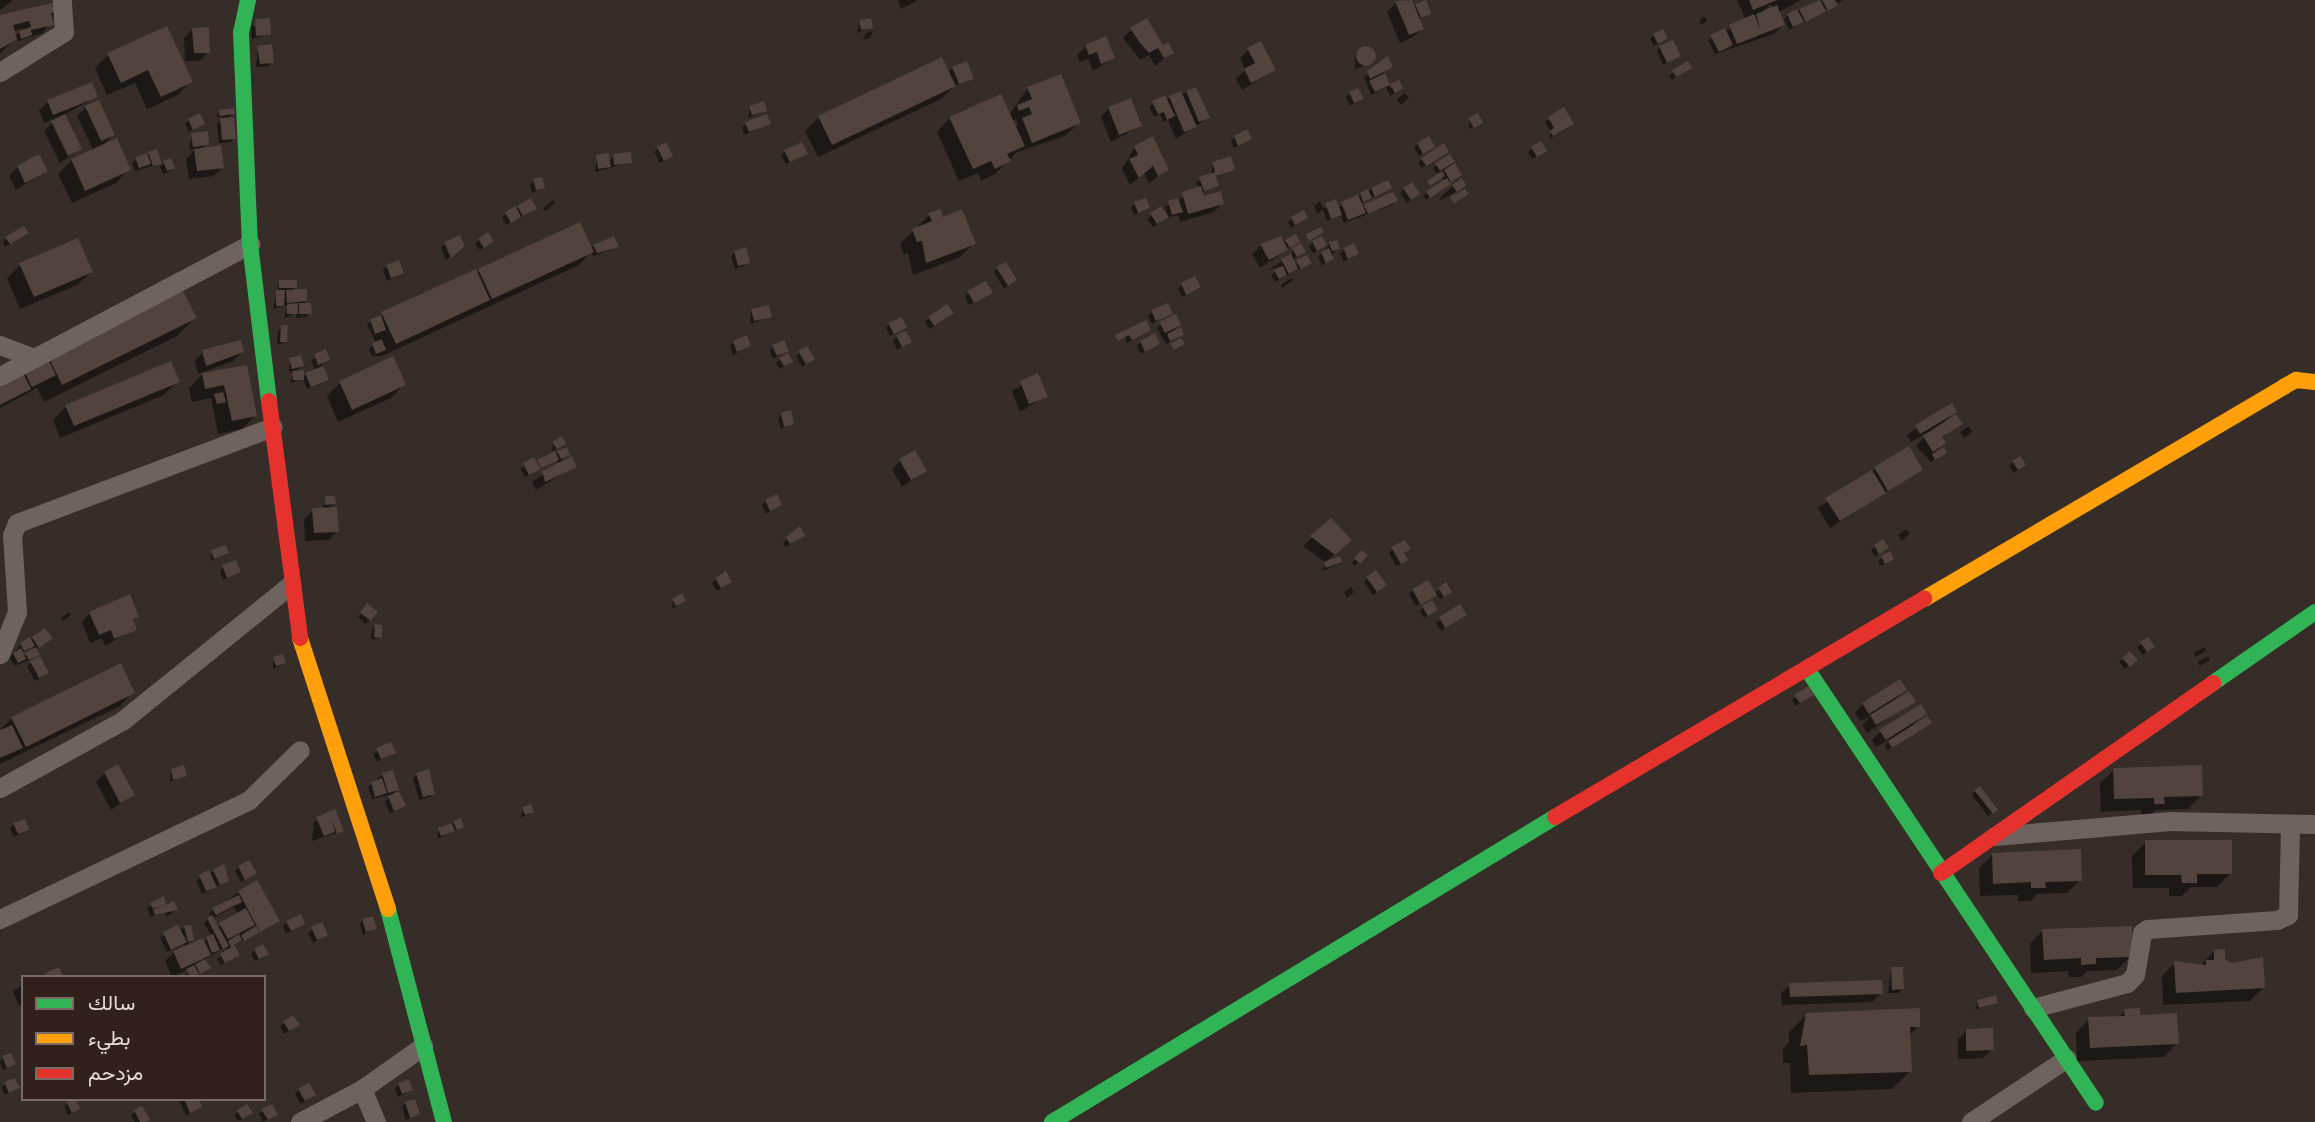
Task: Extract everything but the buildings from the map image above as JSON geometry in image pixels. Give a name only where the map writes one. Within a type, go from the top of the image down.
[{"type":"street","points":[[0,72],[64,32],[62,0]]},
{"type":"street","points":[[248,0],[241,32],[250,244],[297,628],[391,919],[444,1122]]},
{"type":"street","points":[[0,376],[250,244]]},
{"type":"street","points":[[0,345],[34,358]]},
{"type":"street","points":[[1052,1122],[1547,821],[2295,380],[2315,382]]},
{"type":"street","points":[[0,654],[17,612],[12,535],[17,523],[273,427]]},
{"type":"street","points":[[0,788],[122,720],[290,584]]},
{"type":"street","points":[[1941,873],[2315,612]]},
{"type":"street","points":[[1807,669],[2096,1102]]},
{"type":"street","points":[[0,919],[249,800],[300,750]]},
{"type":"street","points":[[1994,836],[2170,821],[2315,824]]},
{"type":"street","points":[[2033,1008],[2127,983],[2135,975],[2142,933],[2147,929],[2277,920],[2288,915],[2291,825]]},
{"type":"street","points":[[300,1122],[362,1089],[423,1046]]},
{"type":"street","points":[[1971,1122],[2067,1058]]},
{"type":"street","points":[[362,1089],[376,1122]]},
{"type":"traffic: fast","points":[[248,0],[241,32],[250,244],[269,401]]},
{"type":"traffic: fast","points":[[2213,683],[2315,612]]},
{"type":"traffic: fast","points":[[1807,669],[2096,1103]]},
{"type":"traffic: fast","points":[[1052,1122],[1555,817]]},
{"type":"traffic: fast","points":[[388,909],[444,1122]]},
{"type":"traffic: slow","points":[[1924,599],[2285,386],[2296,380],[2315,382]]},
{"type":"traffic: slow","points":[[300,638],[388,909]]},
{"type":"traffic: jam","points":[[269,401],[300,638]]},
{"type":"traffic: jam","points":[[1555,817],[1924,599]]},
{"type":"traffic: jam","points":[[1941,873],[2213,683]]}]
